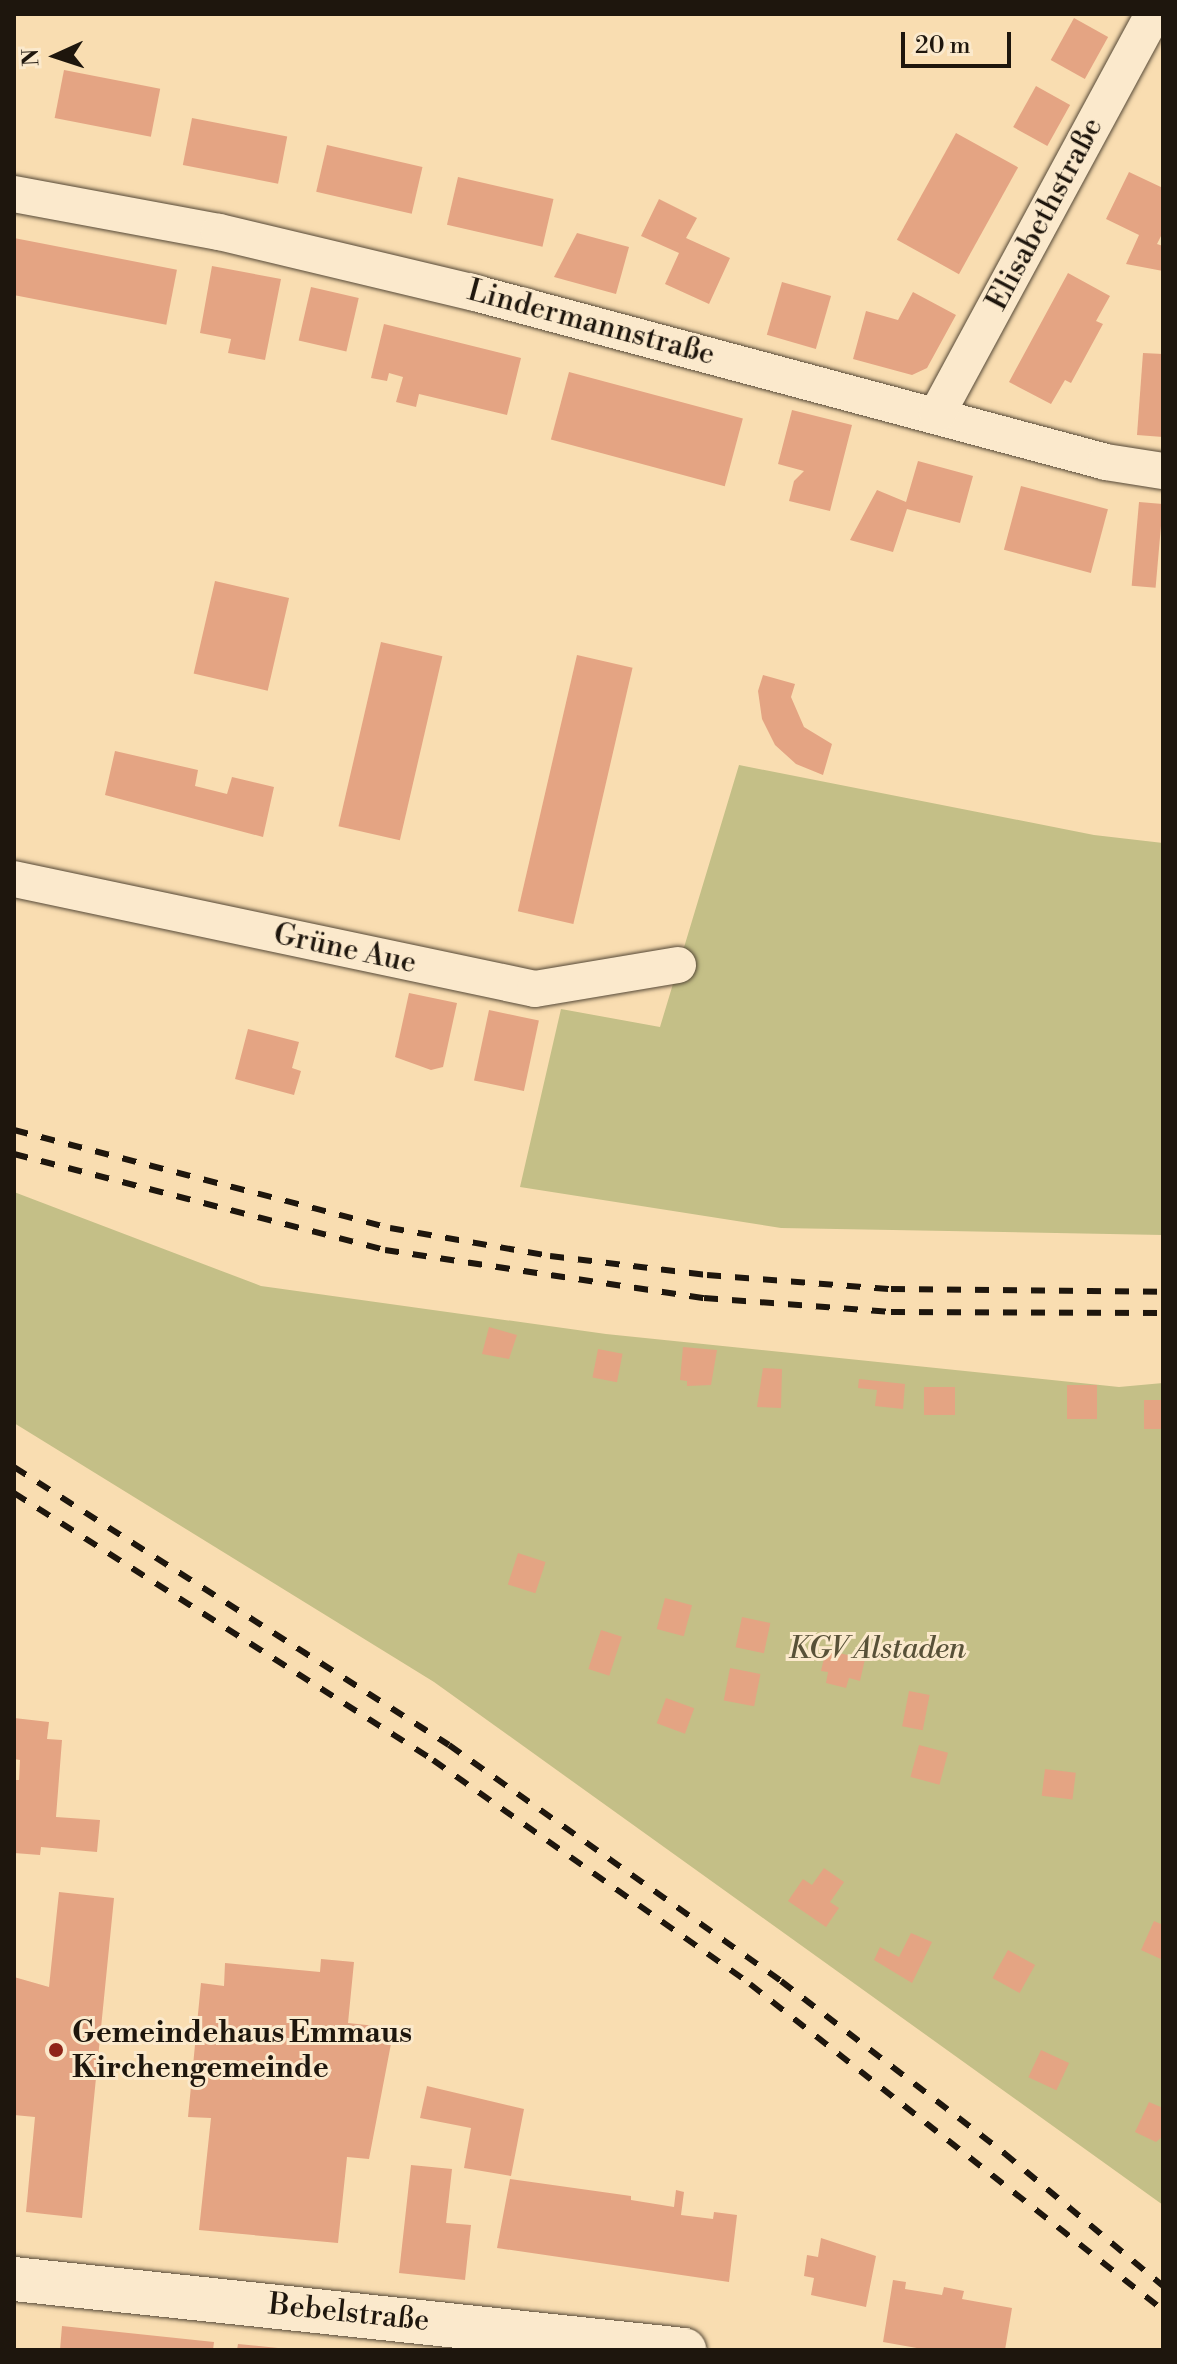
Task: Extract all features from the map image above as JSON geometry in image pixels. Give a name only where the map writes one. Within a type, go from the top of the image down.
[{"type":"street","name":"Elisabethstraße","points":[[937,414],[1153,14]]},
{"type":"street","name":"Lindermannstraße","points":[[14,194],[249,239],[937,414],[1106,462],[1163,471]]},
{"type":"street","name":"Grüne Aue","points":[[14,879],[535,989],[678,965]]},
{"type":"street","name":"Bebelstraße","points":[[14,2279],[684,2350]]},
{"type":"green space","points":[[739,765],[1094,835],[1163,843],[1163,1235],[781,1228],[520,1187],[561,1009],[660,1027]]},
{"type":"green space","name":"KGV Alstaden","points":[[14,1192],[261,1286],[606,1334],[1119,1387],[1163,1383],[1163,2205],[434,1682],[14,1423]]},
{"type":"building","points":[[1074,18],[1108,37],[1085,79],[1051,60]]},
{"type":"building","points":[[64,70],[160,89],[151,137],[55,118]]},
{"type":"building","points":[[1036,86],[1070,105],[1047,146],[1013,127]]},
{"type":"building","points":[[192,118],[287,137],[278,184],[183,165]]},
{"type":"building","points":[[956,133],[1018,167],[959,274],[897,240]]},
{"type":"building","points":[[327,145],[422,167],[412,214],[316,192]]},
{"type":"building","points":[[1129,172],[1163,188],[1163,232],[1157,244],[1163,246],[1163,271],[1126,264],[1139,235],[1106,219]]},
{"type":"building","points":[[458,177],[553,199],[542,247],[447,225]]},
{"type":"building","points":[[659,199],[697,218],[686,238],[730,258],[709,304],[665,284],[679,253],[641,236]]},
{"type":"building","points":[[577,233],[629,247],[616,294],[554,277]]},
{"type":"building","points":[[14,238],[177,270],[166,325],[14,295]]},
{"type":"building","points":[[212,266],[281,279],[265,360],[228,353],[231,339],[200,333]]},
{"type":"building","points":[[1068,273],[1110,296],[1096,321],[1103,324],[1071,383],[1065,380],[1051,404],[1009,382]]},
{"type":"building","points":[[782,282],[831,296],[816,349],[767,335]]},
{"type":"building","points":[[311,287],[359,298],[346,352],[299,341]]},
{"type":"building","points":[[913,292],[956,315],[927,368],[912,375],[853,359],[866,311],[898,320]]},
{"type":"building","points":[[384,324],[521,358],[507,415],[419,394],[416,407],[396,402],[403,377],[389,373],[387,381],[371,378]]},
{"type":"building","points":[[1143,353],[1163,354],[1163,437],[1137,435]]},
{"type":"building","points":[[569,372],[743,419],[725,486],[551,440]]},
{"type":"building","points":[[792,410],[852,425],[830,511],[789,501],[794,481],[804,471],[778,464]]},
{"type":"building","points":[[918,461],[973,476],[960,523],[907,509],[893,552],[850,540],[877,490],[906,502]]},
{"type":"building","points":[[1021,486],[1108,509],[1091,573],[1004,550]]},
{"type":"building","points":[[1139,502],[1163,504],[1156,588],[1132,586]]},
{"type":"building","points":[[215,581],[289,598],[268,691],[194,674]]},
{"type":"building","points":[[381,642],[442,656],[400,840],[338,826]]},
{"type":"building","points":[[577,655],[633,668],[573,924],[518,911]]},
{"type":"building","points":[[763,675],[795,684],[791,697],[804,727],[832,744],[823,775],[796,764],[775,745],[762,719],[758,691]]},
{"type":"building","points":[[115,751],[198,770],[195,786],[227,794],[232,777],[274,787],[263,837],[105,795]]},
{"type":"building","points":[[409,993],[457,1003],[443,1067],[431,1070],[395,1057]]},
{"type":"building","points":[[489,1010],[539,1021],[524,1091],[474,1080]]},
{"type":"building","points":[[248,1029],[299,1042],[292,1068],[301,1071],[294,1095],[235,1079]]},
{"type":"building","points":[[489,1327],[517,1335],[509,1359],[482,1354]]},
{"type":"building","points":[[683,1347],[717,1350],[711,1385],[687,1386],[687,1381],[680,1380]]},
{"type":"building","points":[[598,1349],[623,1354],[617,1382],[592,1377]]},
{"type":"building","points":[[763,1368],[782,1369],[781,1408],[757,1407]]},
{"type":"building","points":[[859,1379],[905,1384],[903,1409],[875,1406],[877,1390],[858,1388]]},
{"type":"building","points":[[1067,1385],[1097,1385],[1097,1419],[1067,1419]]},
{"type":"building","points":[[924,1387],[955,1387],[955,1415],[924,1415]]},
{"type":"building","points":[[1144,1400],[1163,1400],[1163,1429],[1144,1429]]},
{"type":"building","points":[[518,1553],[546,1562],[535,1593],[508,1584]]},
{"type":"building","points":[[665,1598],[692,1605],[684,1636],[657,1629]]},
{"type":"building","points":[[742,1617],[770,1623],[764,1653],[736,1647]]},
{"type":"building","points":[[601,1630],[622,1637],[609,1676],[588,1669]]},
{"type":"building","points":[[826,1650],[865,1659],[860,1681],[849,1678],[846,1688],[826,1683],[828,1672],[821,1671]]},
{"type":"building","points":[[730,1668],[760,1674],[754,1706],[724,1700]]},
{"type":"building","points":[[909,1691],[930,1695],[923,1730],[902,1726]]},
{"type":"building","points":[[666,1698],[694,1708],[685,1734],[657,1723]]},
{"type":"building","points":[[14,1718],[49,1722],[47,1739],[62,1740],[56,1817],[100,1820],[97,1852],[41,1847],[40,1855],[14,1853],[14,1780],[19,1780],[20,1760],[14,1759]]},
{"type":"building","points":[[919,1745],[948,1753],[939,1785],[910,1777]]},
{"type":"building","points":[[1045,1769],[1076,1773],[1072,1800],[1042,1796]]},
{"type":"building","points":[[824,1868],[844,1882],[830,1902],[839,1908],[826,1927],[788,1901],[803,1879],[812,1885]]},
{"type":"building","name":"Gemeindehaus Emmaus Kirchengemeinde","points":[[59,1892],[114,1898],[82,2218],[26,2212],[35,2117],[14,2115],[14,1977],[49,1987]]},
{"type":"building","points":[[1154,1921],[1163,1925],[1163,1960],[1141,1950]]},
{"type":"building","points":[[911,1933],[932,1942],[912,1983],[874,1960],[880,1947],[899,1957]]},
{"type":"building","points":[[1008,1950],[1035,1965],[1020,1993],[992,1978]]},
{"type":"building","points":[[321,1959],[354,1962],[348,2023],[394,2028],[369,2159],[347,2157],[338,2243],[199,2230],[211,2118],[188,2117],[201,1983],[224,1986],[225,1963],[320,1972]]},
{"type":"building","points":[[1041,2050],[1069,2063],[1056,2090],[1028,2077]]},
{"type":"building","points":[[427,2086],[524,2109],[511,2176],[464,2168],[471,2128],[420,2118]]},
{"type":"building","points":[[1149,2102],[1163,2108],[1163,2136],[1156,2142],[1135,2132]]},
{"type":"building","points":[[411,2165],[452,2169],[446,2223],[471,2225],[465,2280],[399,2273]]},
{"type":"building","points":[[510,2179],[631,2196],[631,2200],[674,2207],[676,2190],[684,2192],[681,2215],[713,2219],[714,2212],[737,2215],[729,2282],[497,2248]]},
{"type":"building","points":[[821,2238],[876,2256],[866,2307],[811,2295],[814,2278],[804,2276],[807,2255],[818,2257]]},
{"type":"building","points":[[893,2280],[906,2282],[905,2289],[942,2295],[944,2287],[964,2291],[962,2299],[1012,2308],[1005,2350],[928,2350],[883,2342]]},
{"type":"building","points":[[62,2326],[214,2342],[213,2350],[60,2350]]},
{"type":"building","points":[[238,2344],[278,2348],[278,2350],[237,2350]]},
{"type":"railway","points":[[14,1130],[390,1228],[550,1256],[707,1275],[891,1289],[1163,1292]]},
{"type":"railway","points":[[14,1154],[385,1250],[704,1298],[891,1312],[1163,1313]]},
{"type":"railway","points":[[14,1467],[449,1745],[781,1981],[1004,2153],[1163,2286]]},
{"type":"railway","points":[[14,1493],[433,1760],[750,1984],[1163,2310]]},
{"type":"place","name":"Gemeindehaus Emmaus Kirchengemeinde","points":[[56,2050]]}]
